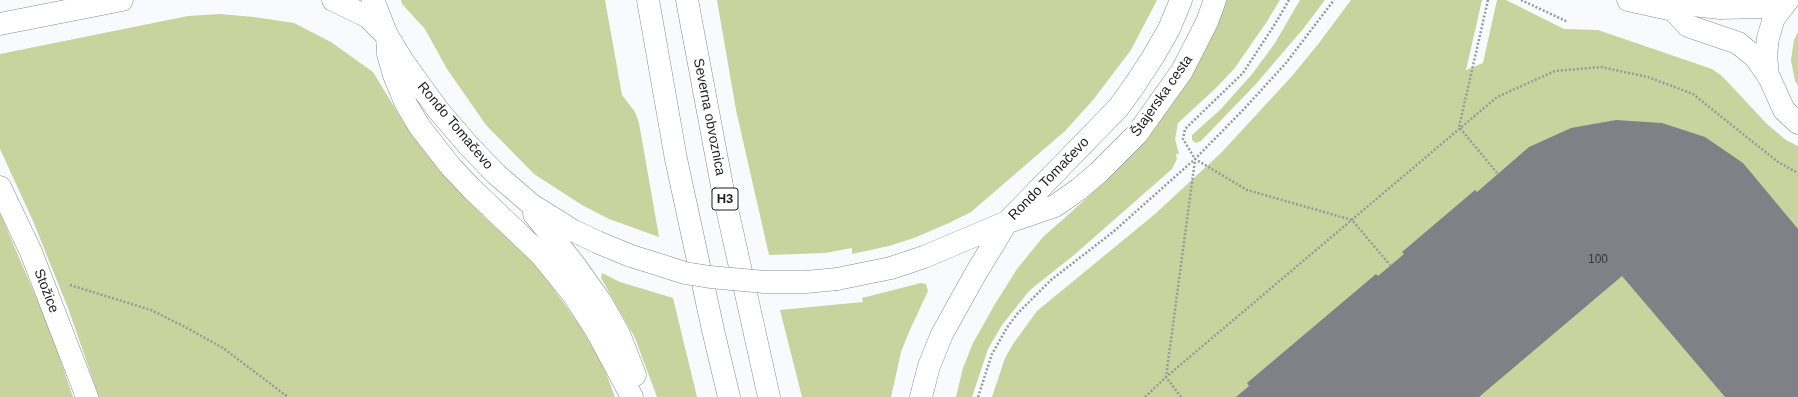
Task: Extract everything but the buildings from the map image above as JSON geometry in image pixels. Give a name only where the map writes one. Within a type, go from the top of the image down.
[{"type":"main road","points":[[0,24],[122,0]]},
{"type":"main road","points":[[333,0],[368,17],[387,35],[388,54],[394,75],[406,104],[419,126],[450,167],[541,255],[572,293],[596,330],[632,397]]},
{"type":"main road","name":"Rondo Tomačevo","points":[[373,0],[387,35],[438,110],[468,145],[520,196],[547,216],[597,242],[631,256],[685,273],[765,282],[806,282],[837,279],[891,268],[924,257],[1007,222],[1102,126],[1122,102],[1134,86],[1169,29],[1181,0]]},
{"type":"main road","points":[[648,0],[676,159],[712,330],[729,397]]},
{"type":"main road","name":"Severna obvoznica","points":[[687,0],[722,186],[769,397]]},
{"type":"main road","name":"Štajerska cesta","points":[[1007,222],[1055,206],[1089,181],[1137,134],[1182,71],[1204,28],[1215,0]]},
{"type":"main road","points":[[1628,0],[1673,10],[1693,5],[1720,8],[1766,7],[1788,0]]},
{"type":"main road","points":[[1768,77],[1766,55],[1768,38],[1774,18],[1788,0]]},
{"type":"main road","points":[[1673,10],[1688,26],[1738,43],[1755,57],[1768,77],[1784,110],[1798,123]]},
{"type":"main road","name":"Stožice","points":[[0,187],[31,252],[87,397]]},
{"type":"main road","points":[[520,196],[574,264],[601,302],[618,334],[643,397]]},
{"type":"main road","points":[[921,397],[929,366],[942,334],[976,273],[1007,222]]},
{"type":"path","points":[[1289,0],[1243,73],[1185,129],[1183,139],[1195,159],[1247,190],[1352,220],[1390,265]]},
{"type":"path","points":[[978,397],[992,354],[1008,326],[1025,305],[1051,280],[1113,232],[1195,159],[1286,63],[1334,0]]},
{"type":"path","points":[[1459,127],[1488,0]]},
{"type":"path","points":[[1521,0],[1568,22]]},
{"type":"path","points":[[1145,397],[1166,377],[1496,97],[1555,72],[1601,66],[1648,77],[1693,94],[1778,162],[1798,172]]},
{"type":"path","points":[[1459,127],[1498,174]]},
{"type":"path","points":[[1181,397],[1166,377],[1195,159]]},
{"type":"path","points":[[41,277],[151,310],[224,348],[288,397]]},
{"type":"green space","points":[[401,0],[605,0],[622,95],[635,112],[639,123],[659,237],[609,219],[582,205],[534,174],[486,125],[447,69],[425,29],[402,4]]},
{"type":"green space","points":[[717,0],[1157,0],[1131,50],[1093,100],[1065,131],[971,212],[914,238],[889,246],[852,254],[852,248],[825,253],[769,255],[736,110]]},
{"type":"green space","points":[[1225,0],[1280,0],[1234,69],[1178,123],[1175,139],[1179,154],[1176,154],[1177,159],[1172,169],[1074,255],[1030,290],[1002,325],[988,349],[972,397],[956,397],[963,368],[973,343],[1017,269],[1043,237],[1087,198],[1150,132],[1169,109],[1186,83]]},
{"type":"green space","points":[[1300,0],[1325,0],[1303,29],[1256,84],[1201,141],[1196,143],[1192,140],[1192,135],[1221,109],[1253,73],[1275,43]]},
{"type":"green space","points":[[1351,0],[1482,0],[1466,70],[1483,63],[1497,0],[1506,0],[1564,29],[1598,30],[1712,69],[1722,76],[1767,124],[1786,140],[1798,146],[1798,397],[992,397],[1005,358],[1013,344],[1037,311],[1155,214],[1221,153],[1292,76]]},
{"type":"green space","points":[[220,14],[294,23],[331,42],[373,72],[404,123],[438,169],[485,218],[534,261],[580,326],[603,365],[615,397],[99,397],[68,308],[33,221],[0,149],[0,54],[188,16]]},
{"type":"green space","points":[[1798,32],[1798,86],[1795,81],[1791,60],[1794,40]]},
{"type":"green space","points":[[0,213],[50,330],[73,397],[0,397]]},
{"type":"green space","points":[[602,273],[620,282],[673,298],[697,397],[657,397],[635,338],[601,278]]},
{"type":"green space","points":[[921,283],[926,284],[928,291],[901,352],[891,397],[802,397],[780,310],[863,302],[862,298]]}]
